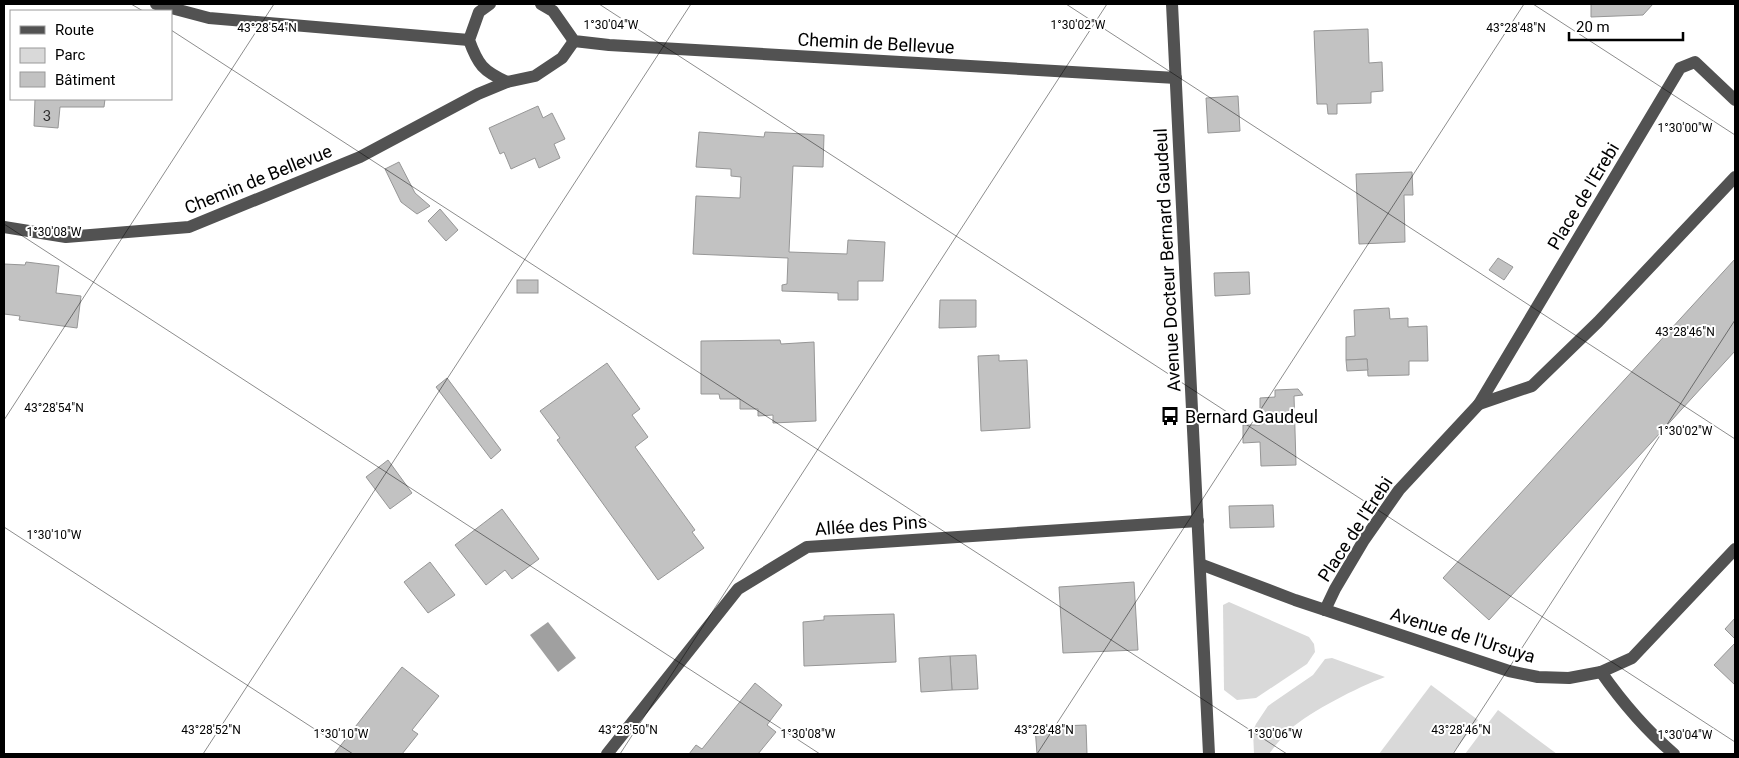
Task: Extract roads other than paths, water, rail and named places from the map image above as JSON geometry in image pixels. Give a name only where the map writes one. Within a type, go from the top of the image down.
[{"type":"street","points":[[156,4],[209,18],[469,40]]},
{"type":"street","points":[[468,4],[478,12]]},
{"type":"street","points":[[490,4],[478,12],[469,40],[476,59],[480,64],[490,74],[507,82]]},
{"type":"street","points":[[542,4],[553,11],[574,41]]},
{"type":"street","name":"Avenue Docteur Bernard Gaudeul","points":[[1172,4],[1210,754]]},
{"type":"street","name":"Chemin de Bellevue","points":[[4,227],[66,237],[189,227],[360,157],[478,94],[507,82],[535,76],[562,58],[574,41],[618,46],[1176,78]]},
{"type":"street","name":"Place de l'Erebi","points":[[1326,610],[1335,589],[1364,540],[1399,490],[1479,404],[1680,68],[1695,62],[1735,100]]},
{"type":"street","name":"Place de l'Erebi","points":[[1479,404],[1532,386],[1598,322],[1735,177]]},
{"type":"street","name":"Allée des Pins","points":[[607,754],[738,589],[807,547],[1198,521]]},
{"type":"street","name":"Avenue de l'Ursuya","points":[[1200,564],[1295,600],[1509,671],[1538,677],[1569,678],[1601,672],[1632,658],[1735,549]]},
{"type":"street","points":[[1601,672],[1629,709],[1674,754]]},
{"type":"place","name":"Bernard Gaudeul","points":[[1170,416]]}]
